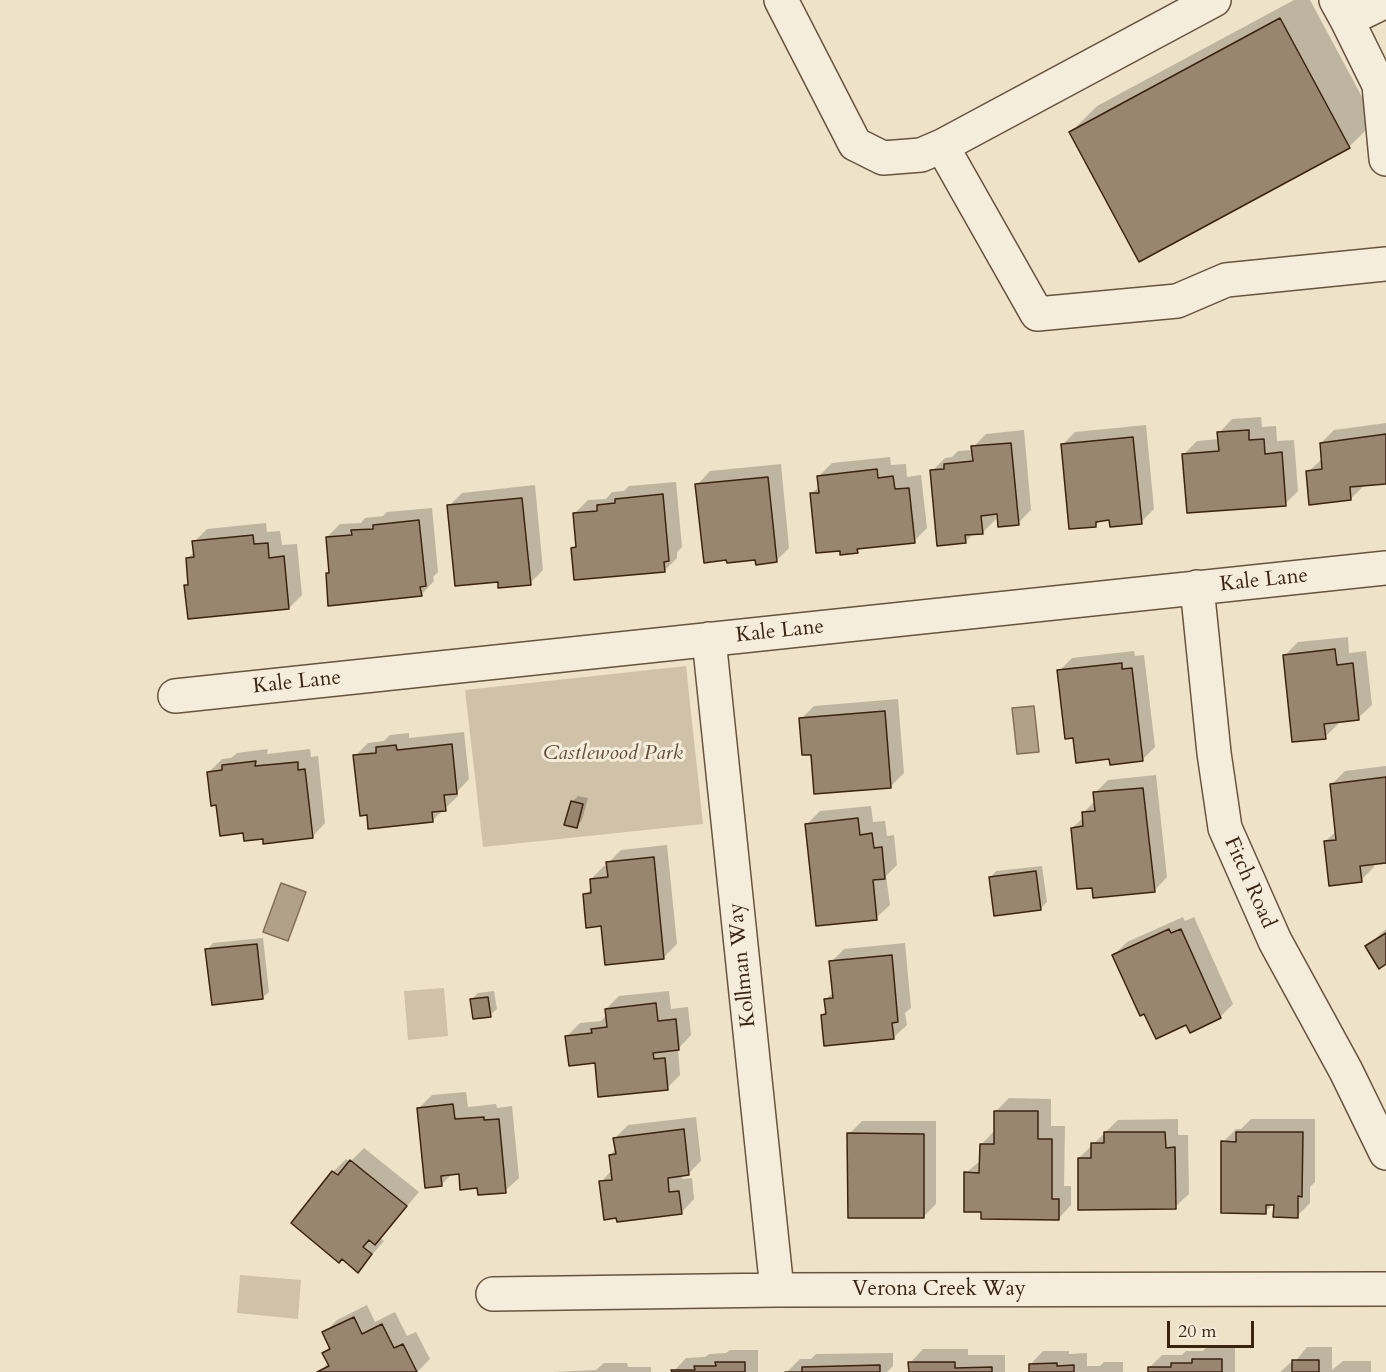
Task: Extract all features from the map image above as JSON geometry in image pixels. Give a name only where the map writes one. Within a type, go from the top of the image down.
[{"type":"street","points":[[781,0],[855,144],[883,158],[921,155],[942,146],[1214,0]]},
{"type":"street","points":[[1386,1],[1342,10],[1379,85],[1386,159]]},
{"type":"street","points":[[942,146],[1037,314],[1177,301],[1226,280],[1386,264]]},
{"type":"street","name":"Kale Lane","points":[[175,696],[1386,568]]},
{"type":"street","name":"Fitch Road","points":[[1197,587],[1214,753],[1225,828],[1275,941],[1346,1071],[1386,1153]]},
{"type":"street","name":"Kollman Way","points":[[709,639],[777,1290]]},
{"type":"street","name":"Verona Creek Way","points":[[493,1294],[777,1290],[1386,1288]]},
{"type":"green space","name":"Castlewood Park","points":[[686,666],[703,824],[483,847],[465,690]]},
{"type":"green space","points":[[444,988],[448,1036],[408,1040],[404,991]]},
{"type":"green space","points":[[240,1275],[301,1280],[298,1319],[237,1313]]},
{"type":"shaded area","points":[[1034,706],[1039,752],[1017,754],[1012,708]]},
{"type":"shaded area","points":[[281,883],[306,892],[288,941],[263,932]]},
{"type":"building","points":[[1280,18],[1350,148],[1139,262],[1069,132]]},
{"type":"building","points":[[1249,430],[1249,440],[1264,439],[1265,454],[1282,452],[1286,506],[1187,513],[1182,454],[1219,451],[1217,432]]},
{"type":"building","points":[[1386,434],[1386,484],[1350,487],[1351,500],[1309,505],[1306,471],[1322,469],[1320,443]]},
{"type":"building","points":[[1133,437],[1142,524],[1110,527],[1109,520],[1096,522],[1096,527],[1069,529],[1061,444]]},
{"type":"building","points":[[1011,443],[1019,525],[998,527],[997,514],[981,516],[983,534],[965,535],[966,543],[937,546],[930,470],[944,469],[944,464],[973,461],[971,446]]},
{"type":"building","points":[[877,469],[878,478],[893,476],[895,489],[909,488],[915,543],[857,549],[858,553],[840,555],[840,551],[816,553],[810,493],[819,493],[817,476]]},
{"type":"building","points":[[768,477],[777,562],[756,565],[755,560],[704,563],[695,484]]},
{"type":"building","points":[[663,494],[669,561],[664,562],[665,572],[574,580],[571,548],[576,547],[573,513],[597,511],[597,505],[615,503],[615,499]]},
{"type":"building","points":[[522,498],[531,585],[498,588],[498,582],[455,586],[447,505]]},
{"type":"building","points":[[419,520],[426,586],[420,587],[422,596],[328,606],[326,573],[329,573],[326,537],[352,535],[351,530],[373,529],[373,525]]},
{"type":"building","points":[[253,535],[254,544],[268,543],[269,558],[284,556],[289,609],[188,619],[184,585],[188,585],[186,558],[194,557],[192,541]]},
{"type":"building","points":[[1335,649],[1337,665],[1353,663],[1359,720],[1324,724],[1326,739],[1292,742],[1283,655]]},
{"type":"building","points":[[1122,663],[1122,669],[1132,668],[1143,761],[1110,765],[1109,759],[1076,763],[1073,738],[1065,739],[1057,670]]},
{"type":"building","points":[[885,711],[891,788],[814,794],[811,755],[802,755],[799,718]]},
{"type":"building","points":[[452,744],[457,794],[444,795],[446,811],[432,812],[433,822],[368,829],[367,815],[360,816],[353,755],[376,753],[376,747],[396,745],[397,750]]},
{"type":"building","points":[[256,761],[255,766],[298,762],[298,770],[305,769],[313,838],[263,844],[263,839],[244,841],[243,833],[220,836],[216,805],[211,806],[207,772],[222,770],[222,765]]},
{"type":"building","points":[[1386,777],[1386,863],[1360,866],[1362,882],[1329,886],[1324,841],[1336,840],[1330,784]]},
{"type":"building","points":[[1143,788],[1155,892],[1093,898],[1092,888],[1077,889],[1071,828],[1083,826],[1082,812],[1095,811],[1093,792]]},
{"type":"building","points":[[571,801],[583,804],[577,828],[564,825]]},
{"type":"building","points":[[858,818],[860,835],[872,833],[874,848],[882,847],[885,879],[873,880],[877,920],[816,926],[805,824]]},
{"type":"building","points":[[654,857],[664,959],[605,965],[601,926],[586,928],[583,894],[591,893],[590,879],[608,877],[606,862]]},
{"type":"building","points":[[1036,871],[1041,910],[994,916],[989,877]]},
{"type":"building","points":[[1169,929],[1171,933],[1181,929],[1221,1018],[1190,1033],[1186,1025],[1156,1039],[1144,1014],[1140,1016],[1112,955]]},
{"type":"building","points":[[1386,933],[1386,964],[1379,969],[1365,946]]},
{"type":"building","points":[[257,944],[263,999],[212,1005],[205,949]]},
{"type":"building","points":[[892,955],[898,1022],[892,1023],[894,1039],[824,1046],[821,1015],[826,1014],[824,999],[833,998],[829,961]]},
{"type":"building","points":[[488,997],[491,1017],[473,1019],[470,999]]},
{"type":"building","points":[[656,1003],[658,1021],[676,1019],[679,1050],[653,1053],[654,1059],[665,1058],[668,1090],[598,1097],[595,1063],[569,1066],[565,1036],[592,1033],[591,1029],[607,1027],[605,1009]]},
{"type":"building","points":[[453,1104],[455,1119],[484,1117],[484,1120],[499,1119],[506,1193],[478,1195],[477,1188],[460,1190],[459,1174],[441,1176],[442,1186],[425,1188],[417,1108]]},
{"type":"building","points":[[994,1111],[1038,1111],[1038,1139],[1052,1139],[1052,1199],[1059,1199],[1059,1220],[981,1219],[981,1212],[964,1212],[964,1172],[979,1173],[980,1144],[994,1144]]},
{"type":"building","points":[[684,1129],[689,1175],[668,1178],[669,1192],[679,1191],[682,1214],[617,1222],[616,1218],[604,1220],[599,1181],[612,1180],[609,1155],[616,1154],[613,1138]]},
{"type":"building","points":[[1104,1132],[1165,1132],[1166,1148],[1175,1147],[1176,1209],[1078,1210],[1078,1158],[1091,1158],[1091,1143],[1104,1143]]},
{"type":"building","points":[[1236,1132],[1303,1132],[1302,1197],[1298,1196],[1298,1218],[1273,1217],[1274,1205],[1266,1205],[1266,1214],[1221,1213],[1221,1141],[1236,1142]]},
{"type":"building","points":[[847,1133],[924,1134],[924,1218],[848,1218]]},
{"type":"building","points":[[350,1160],[407,1206],[375,1245],[369,1240],[363,1247],[372,1254],[358,1273],[342,1259],[339,1263],[291,1223],[332,1171],[338,1175]]},
{"type":"building","points":[[354,1317],[362,1334],[382,1324],[394,1348],[403,1344],[417,1372],[317,1372],[329,1366],[322,1353],[330,1349],[322,1332]]},
{"type":"building","points":[[1192,1359],[1222,1359],[1222,1372],[1148,1372],[1148,1367],[1171,1367],[1171,1363],[1192,1363]]},
{"type":"building","points":[[1292,1360],[1319,1360],[1319,1372],[1292,1372]]},
{"type":"building","points":[[715,1362],[745,1362],[745,1372],[672,1372],[671,1370],[695,1370],[694,1366],[716,1366]]},
{"type":"building","points":[[908,1362],[955,1362],[955,1368],[992,1367],[992,1372],[909,1372]]},
{"type":"building","points":[[1057,1363],[1057,1366],[1074,1365],[1074,1372],[1029,1372],[1029,1364]]},
{"type":"building","points":[[880,1365],[880,1372],[802,1372],[802,1367]]}]
